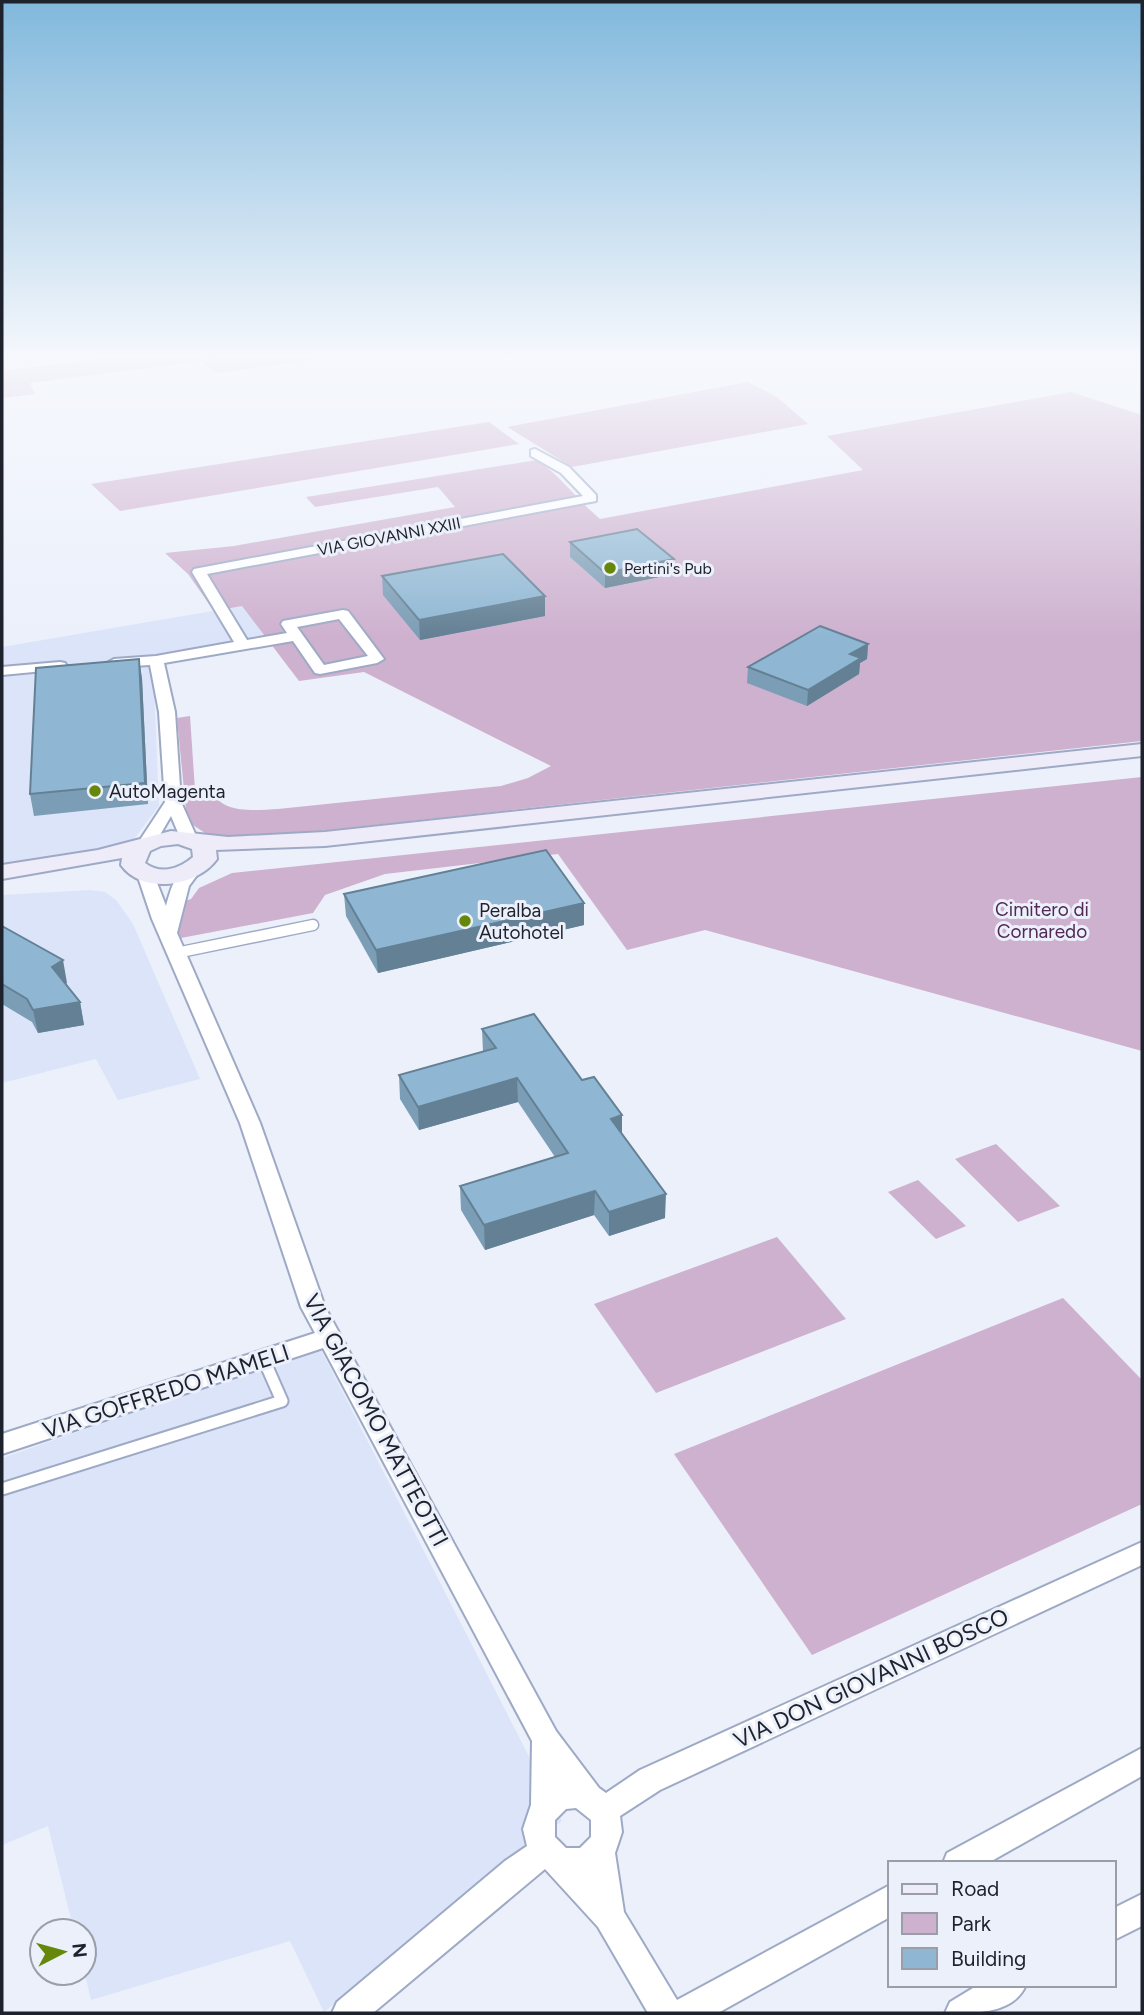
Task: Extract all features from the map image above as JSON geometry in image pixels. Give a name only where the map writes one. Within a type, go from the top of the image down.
[{"type":"street","name":"VIA GIOVANNI XXIII","points":[[243,646],[199,572],[592,498],[565,470],[535,453]]},
{"type":"street","points":[[343,614],[377,659],[320,670],[296,636],[288,624],[343,614]]},
{"type":"street","points":[[105,663],[156,660],[296,636]]},
{"type":"street","points":[[156,660],[167,712],[173,802],[193,840],[206,853],[180,886],[172,943]]},
{"type":"street","points":[[2,671],[79,665]]},
{"type":"street","points":[[2,874],[99,857],[167,837],[228,844],[325,839],[1142,750]]},
{"type":"street","points":[[142,872],[132,858],[173,802]]},
{"type":"street","points":[[2,874],[142,872],[168,877],[241,854],[325,839]]},
{"type":"street","name":"VIA GIACOMO MATTEOTTI","points":[[142,872],[155,893],[160,921],[250,1123],[313,1307],[547,1740],[596,1805]]},
{"type":"street","name":"VIA GOFFREDO MAMELI","points":[[2,1444],[331,1337]]},
{"type":"street","name":"VIA DON GIOVANNI BOSCO","points":[[596,1805],[1142,1553]]},
{"type":"street","name":"VIA GIACOMO MATTEOTTI","points":[[546,1807],[547,1740]]},
{"type":"street","points":[[962,1861],[1142,1760]]},
{"type":"street","points":[[609,1916],[600,1852],[608,1832],[596,1805],[566,1796],[546,1807],[540,1815],[537,1834],[552,1856],[609,1916],[666,2013]]},
{"type":"street","points":[[348,2013],[516,1871],[552,1856],[581,1862],[600,1852]]},
{"type":"street","points":[[686,2013],[888,1901]]},
{"type":"street","points":[[1116,1924],[1142,1909]]},
{"type":"street","points":[[961,2013],[1006,1987]]},
{"type":"lane","points":[[172,943],[313,925]]},
{"type":"lane","points":[[2,1489],[282,1401],[264,1360]]},
{"type":"shaded area","points":[[242,606],[271,644],[153,662],[159,806],[134,839],[124,846],[94,854],[2,866],[2,647]]},
{"type":"shaded area","points":[[90,890],[105,892],[116,900],[133,924],[200,1079],[118,1100],[96,1059],[2,1083],[2,895]]},
{"type":"shaded area","points":[[320,1348],[562,1821],[324,2012],[290,1941],[91,2000],[88,1987],[98,1987],[98,1917],[71,1917],[48,1826],[2,1845],[2,1458]]},
{"type":"green space","points":[[315,449],[489,449],[120,511],[91,484]]},
{"type":"green space","points":[[543,449],[671,449],[572,467]]},
{"type":"green space","points":[[841,449],[1142,449],[1142,741],[246,839],[211,837],[187,821],[177,718],[190,716],[195,790],[211,789],[222,803],[240,809],[278,809],[501,786],[528,778],[551,766],[364,672],[299,681],[242,606],[214,611],[188,574],[165,553],[234,546],[455,507],[438,487],[315,507],[306,497],[537,460],[554,473],[600,519],[863,470]]},
{"type":"green space","name":"Cimitero di Cornaredo","points":[[1142,777],[1142,1051],[705,930],[627,950],[558,854],[385,874],[325,895],[313,913],[181,938],[178,931],[181,902],[191,899],[199,888],[232,873]]},
{"type":"green space","points":[[996,1144],[1060,1206],[1018,1222],[955,1159]]},
{"type":"green space","points":[[918,1180],[966,1226],[936,1239],[888,1192]]},
{"type":"green space","points":[[777,1237],[846,1319],[656,1393],[594,1304]]},
{"type":"green space","points":[[1063,1298],[1142,1380],[1142,1504],[812,1655],[674,1454]]},
{"type":"building","points":[[637,529],[674,559],[605,573],[570,542]]},
{"type":"building","points":[[503,554],[545,596],[419,620],[382,576]]},
{"type":"building","points":[[820,626],[868,644],[850,654],[861,658],[808,690],[748,667]]},
{"type":"building","points":[[139,659],[145,783],[30,794],[36,668]]},
{"type":"building","name":"Peralba Autohotel","points":[[546,850],[584,903],[376,950],[344,894]]},
{"type":"building","points":[[2,926],[63,960],[52,967],[80,1002],[33,1010],[27,999],[2,984]]},
{"type":"building","points":[[534,1014],[582,1080],[594,1077],[622,1115],[611,1119],[666,1194],[609,1212],[595,1191],[484,1225],[460,1186],[568,1153],[517,1078],[418,1107],[399,1075],[496,1048],[482,1029]]},
{"type":"place","name":"Pertini's Pub","points":[[610,568]]},
{"type":"place","name":"AutoMagenta","points":[[95,791]]},
{"type":"place","name":"Peralba Autohotel","points":[[465,921]]}]
